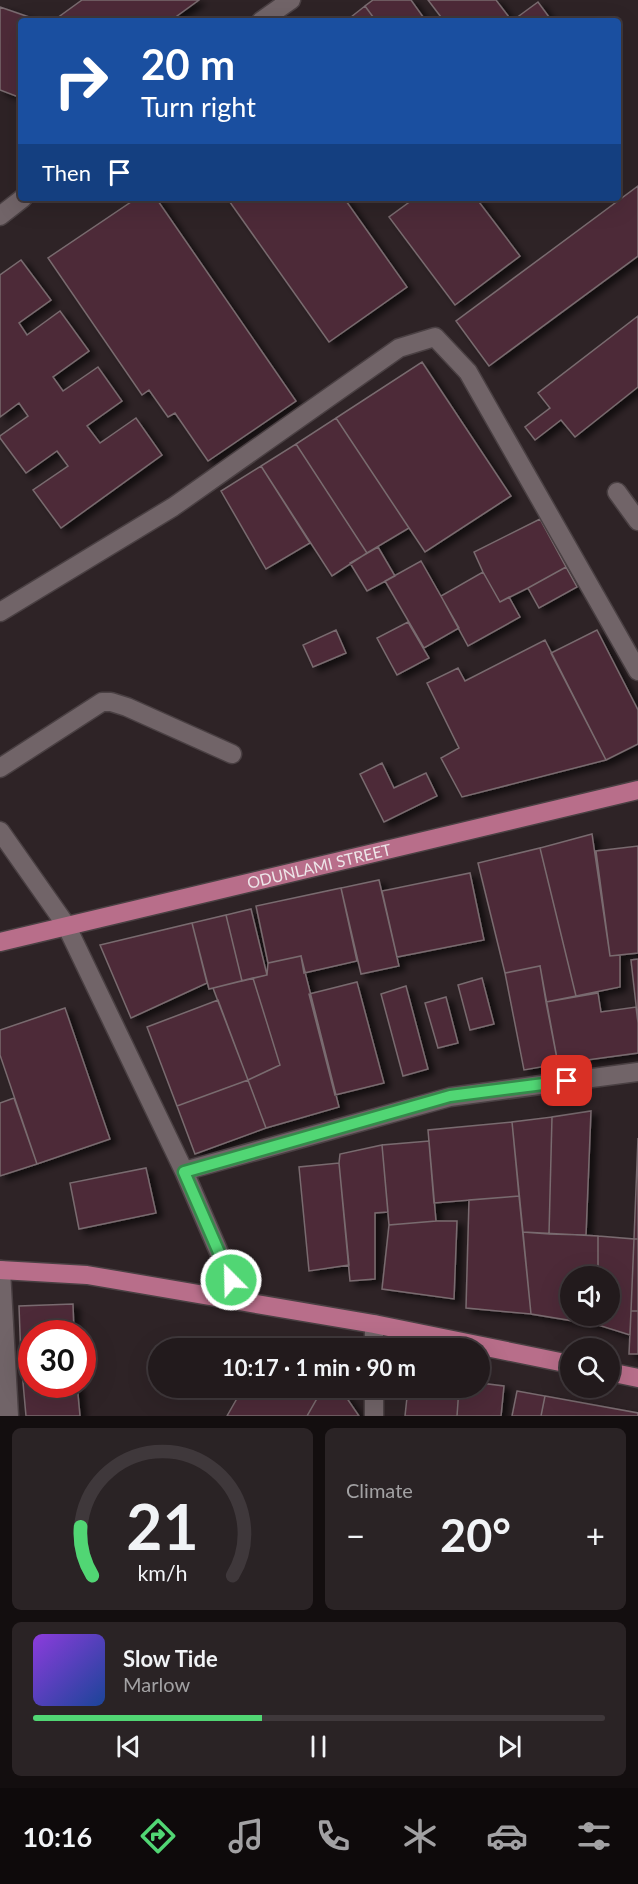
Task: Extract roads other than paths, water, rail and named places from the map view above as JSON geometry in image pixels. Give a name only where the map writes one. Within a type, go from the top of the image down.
[{"type":"main road","name":"ODUNLAMI STREET","points":[[0,942],[638,790]]},
{"type":"main road","points":[[1,1270],[87,1275],[375,1324],[560,1362]]},
{"type":"main road","points":[[620,1374],[638,1378]]},
{"type":"street","points":[[265,18],[291,0]]},
{"type":"street","points":[[0,216],[20,201]]},
{"type":"street","points":[[0,612],[173,507],[399,348],[435,337],[468,372],[638,671]]},
{"type":"street","points":[[617,492],[638,521]]},
{"type":"street","points":[[0,768],[102,702],[127,707],[232,754]]},
{"type":"street","points":[[0,831],[66,925],[184,1172],[240,1301]]},
{"type":"street","points":[[184,1172],[450,1096],[638,1072]]},
{"type":"street","points":[[1,1270],[9,1416]]},
{"type":"street","points":[[374,1338],[375,1324]]},
{"type":"street","points":[[374,1398],[374,1416]]}]
